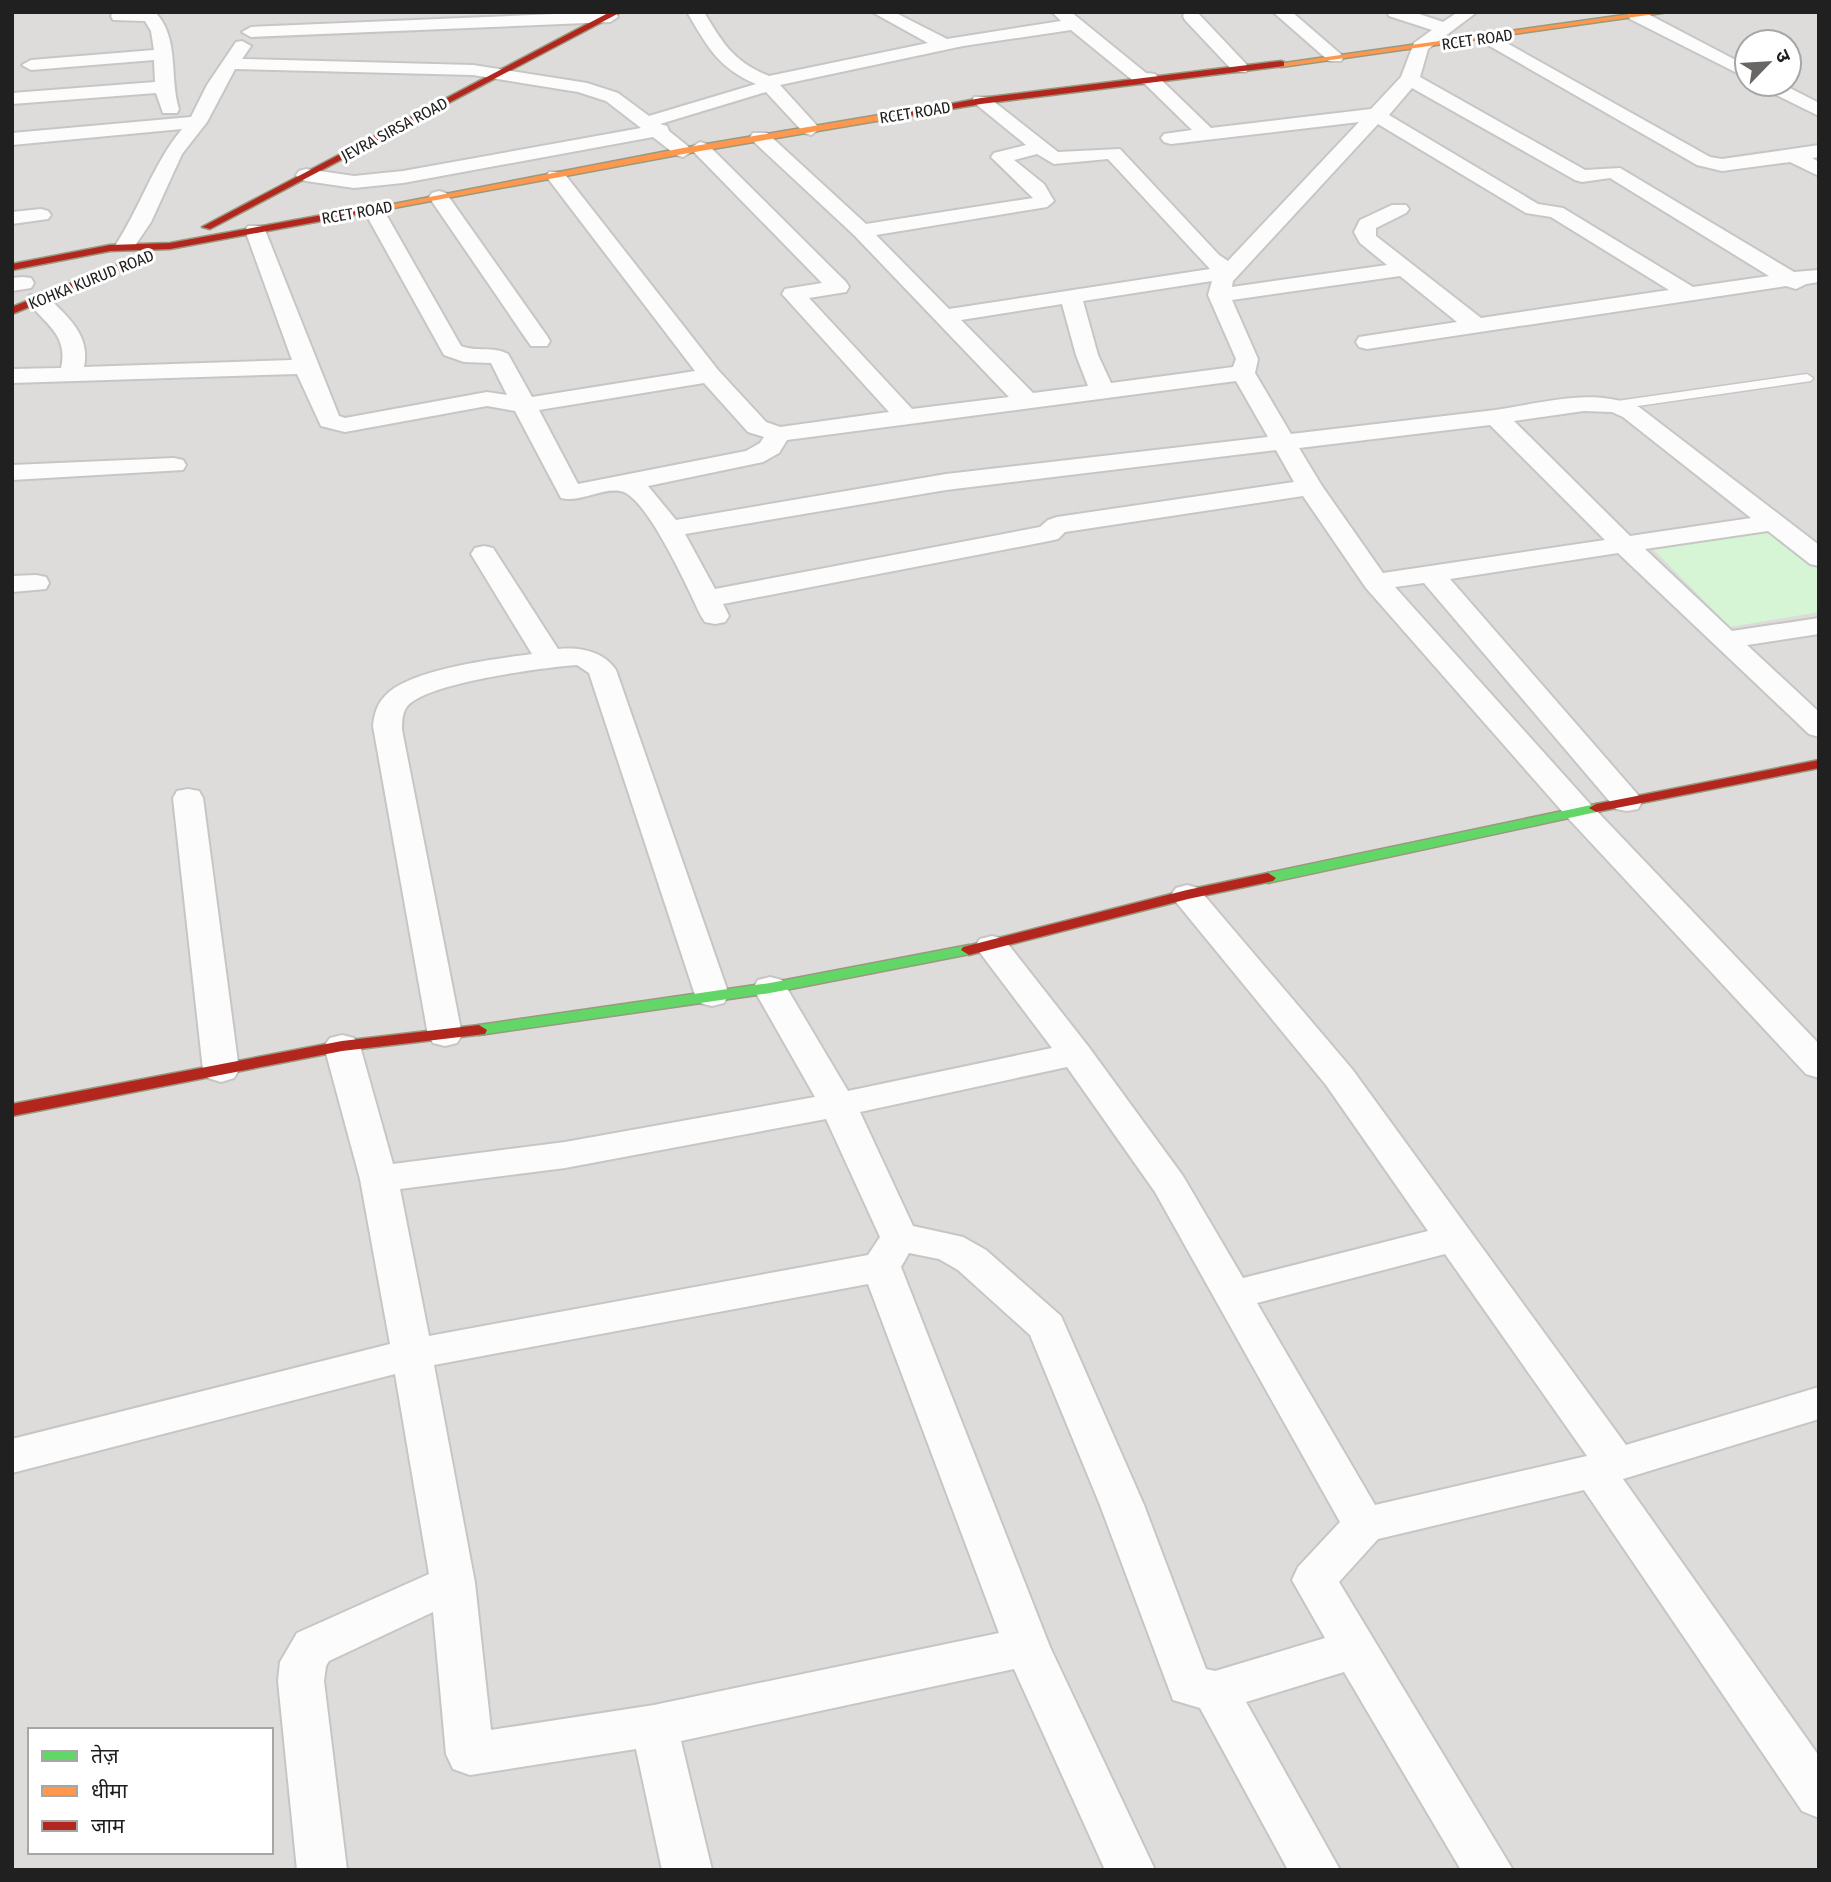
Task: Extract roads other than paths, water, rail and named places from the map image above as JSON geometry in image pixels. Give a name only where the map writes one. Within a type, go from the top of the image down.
[{"type":"main road","name":"RCET ROAD","points":[[170,246],[692,149],[981,101],[1420,47],[1665,12]]},
{"type":"main road","name":"JEVRA SIRSA ROAD","points":[[170,246],[614,14]]},
{"type":"main road","points":[[19,284],[63,257],[125,246],[170,246]]},
{"type":"main road","name":"KOHKA KURUD ROAD","points":[[12,311],[19,284],[75,286],[170,246]]},
{"type":"main road","points":[[19,284],[75,286]]},
{"type":"main road","points":[[12,1110],[342,1046],[444,1035],[770,988],[992,946],[1187,895],[1578,811],[1819,764]]},
{"type":"street","points":[[125,246],[141,222],[173,153],[198,122],[216,85],[265,12]]},
{"type":"street","points":[[316,31],[325,12]]},
{"type":"street","points":[[695,12],[719,52],[743,72],[769,83],[811,129]]},
{"type":"street","points":[[880,12],[945,45]]},
{"type":"street","points":[[1281,12],[1335,57]]},
{"type":"street","points":[[1395,12],[1446,29]]},
{"type":"street","points":[[1224,284],[1410,79],[1420,47],[1469,12]]},
{"type":"street","points":[[119,16],[150,14],[158,25],[163,54],[164,87],[174,125]]},
{"type":"street","points":[[251,32],[316,31],[614,14]]},
{"type":"street","points":[[1636,15],[1733,66]]},
{"type":"street","points":[[1191,16],[1240,68]]},
{"type":"street","points":[[306,175],[354,182],[491,163],[654,126],[769,83],[1067,18],[1146,79],[1207,134]]},
{"type":"street","points":[[1488,37],[1704,161],[1722,165],[1819,151]]},
{"type":"street","points":[[12,92],[34,59],[31,53],[14,54]]},
{"type":"street","points":[[31,65],[163,54]]},
{"type":"street","points":[[232,64],[473,70],[598,91],[612,97],[692,149],[838,287],[793,294],[906,417]]},
{"type":"street","points":[[1410,79],[1583,176],[1613,172],[1819,298]]},
{"type":"street","points":[[12,99],[164,87]]},
{"type":"street","points":[[1795,98],[1819,110]]},
{"type":"street","points":[[981,101],[1054,158],[1112,153],[1211,260],[1224,284],[1247,359],[1243,373],[1310,487],[1376,582],[1578,811],[1819,1066]]},
{"type":"street","points":[[1171,138],[1379,115],[1532,209],[1556,212],[1688,293]]},
{"type":"street","points":[[12,139],[198,122]]},
{"type":"street","points":[[760,137],[861,231],[1027,401]]},
{"type":"street","points":[[861,231],[1040,203],[1044,201],[1041,192],[1001,158],[1042,147]]},
{"type":"street","points":[[1793,156],[1819,170]]},
{"type":"street","points":[[556,176],[710,376],[757,427],[778,434],[1243,373]]},
{"type":"street","points":[[439,197],[539,341]]},
{"type":"street","points":[[373,209],[452,351],[460,356],[489,354],[498,357],[570,493],[754,457],[770,448],[778,434]]},
{"type":"street","points":[[1399,209],[1367,224],[1364,232],[1367,239],[1475,325]]},
{"type":"street","points":[[12,218],[41,215]]},
{"type":"street","points":[[255,230],[306,367],[327,416],[337,424],[354,424],[487,400],[525,405],[710,376]]},
{"type":"street","points":[[946,316],[1071,297],[1404,269]]},
{"type":"street","points":[[1367,342],[1688,293],[1819,276]]},
{"type":"street","points":[[19,284],[76,343],[77,355],[71,374]]},
{"type":"street","points":[[1071,297],[1087,355],[1102,391]]},
{"type":"street","points":[[12,376],[306,367]]},
{"type":"street","points":[[668,529],[947,482],[1496,417],[1596,402],[1617,405],[1631,412],[1819,558]]},
{"type":"street","points":[[1496,417],[1626,546],[1819,728]]},
{"type":"street","points":[[12,473],[174,465]]},
{"type":"street","points":[[625,483],[646,494],[693,570],[711,607],[1049,533],[1056,525],[1310,487]]},
{"type":"street","points":[[1376,582],[1773,522]]},
{"type":"street","points":[[484,554],[550,659]]},
{"type":"street","points":[[1432,575],[1627,802]]},
{"type":"street","points":[[1726,640],[1819,626]]},
{"type":"street","points":[[444,1035],[387,730],[388,715],[396,700],[440,680],[550,659],[584,657],[593,660],[603,670],[712,995]]},
{"type":"street","points":[[188,798],[221,1070]]},
{"type":"street","points":[[1187,895],[1339,1077],[1452,1238],[1819,1796]]},
{"type":"street","points":[[992,946],[1076,1054],[1171,1185],[1364,1525]]},
{"type":"street","points":[[770,988],[838,1105],[1027,1647],[1130,1870]]},
{"type":"street","points":[[342,1046],[379,1179],[412,1354],[453,1583],[470,1754],[654,1726],[1027,1647]]},
{"type":"street","points":[[379,1179],[565,1155],[838,1105],[1076,1054]]},
{"type":"street","points":[[1232,1295],[1452,1238]]},
{"type":"street","points":[[12,1456],[412,1354],[890,1252],[949,1247],[972,1260],[1047,1327],[1122,1505],[1189,1686],[1216,1691],[1355,1649]]},
{"type":"street","points":[[1488,1870],[1314,1580],[1364,1525],[1605,1467],[1816,1408]]},
{"type":"street","points":[[322,1870],[301,1681],[303,1662],[313,1647],[453,1583]]},
{"type":"street","points":[[1216,1691],[1315,1870]]},
{"type":"street","points":[[654,1726],[687,1870]]},
{"type":"lane","points":[[1617,405],[1807,378]]}]
